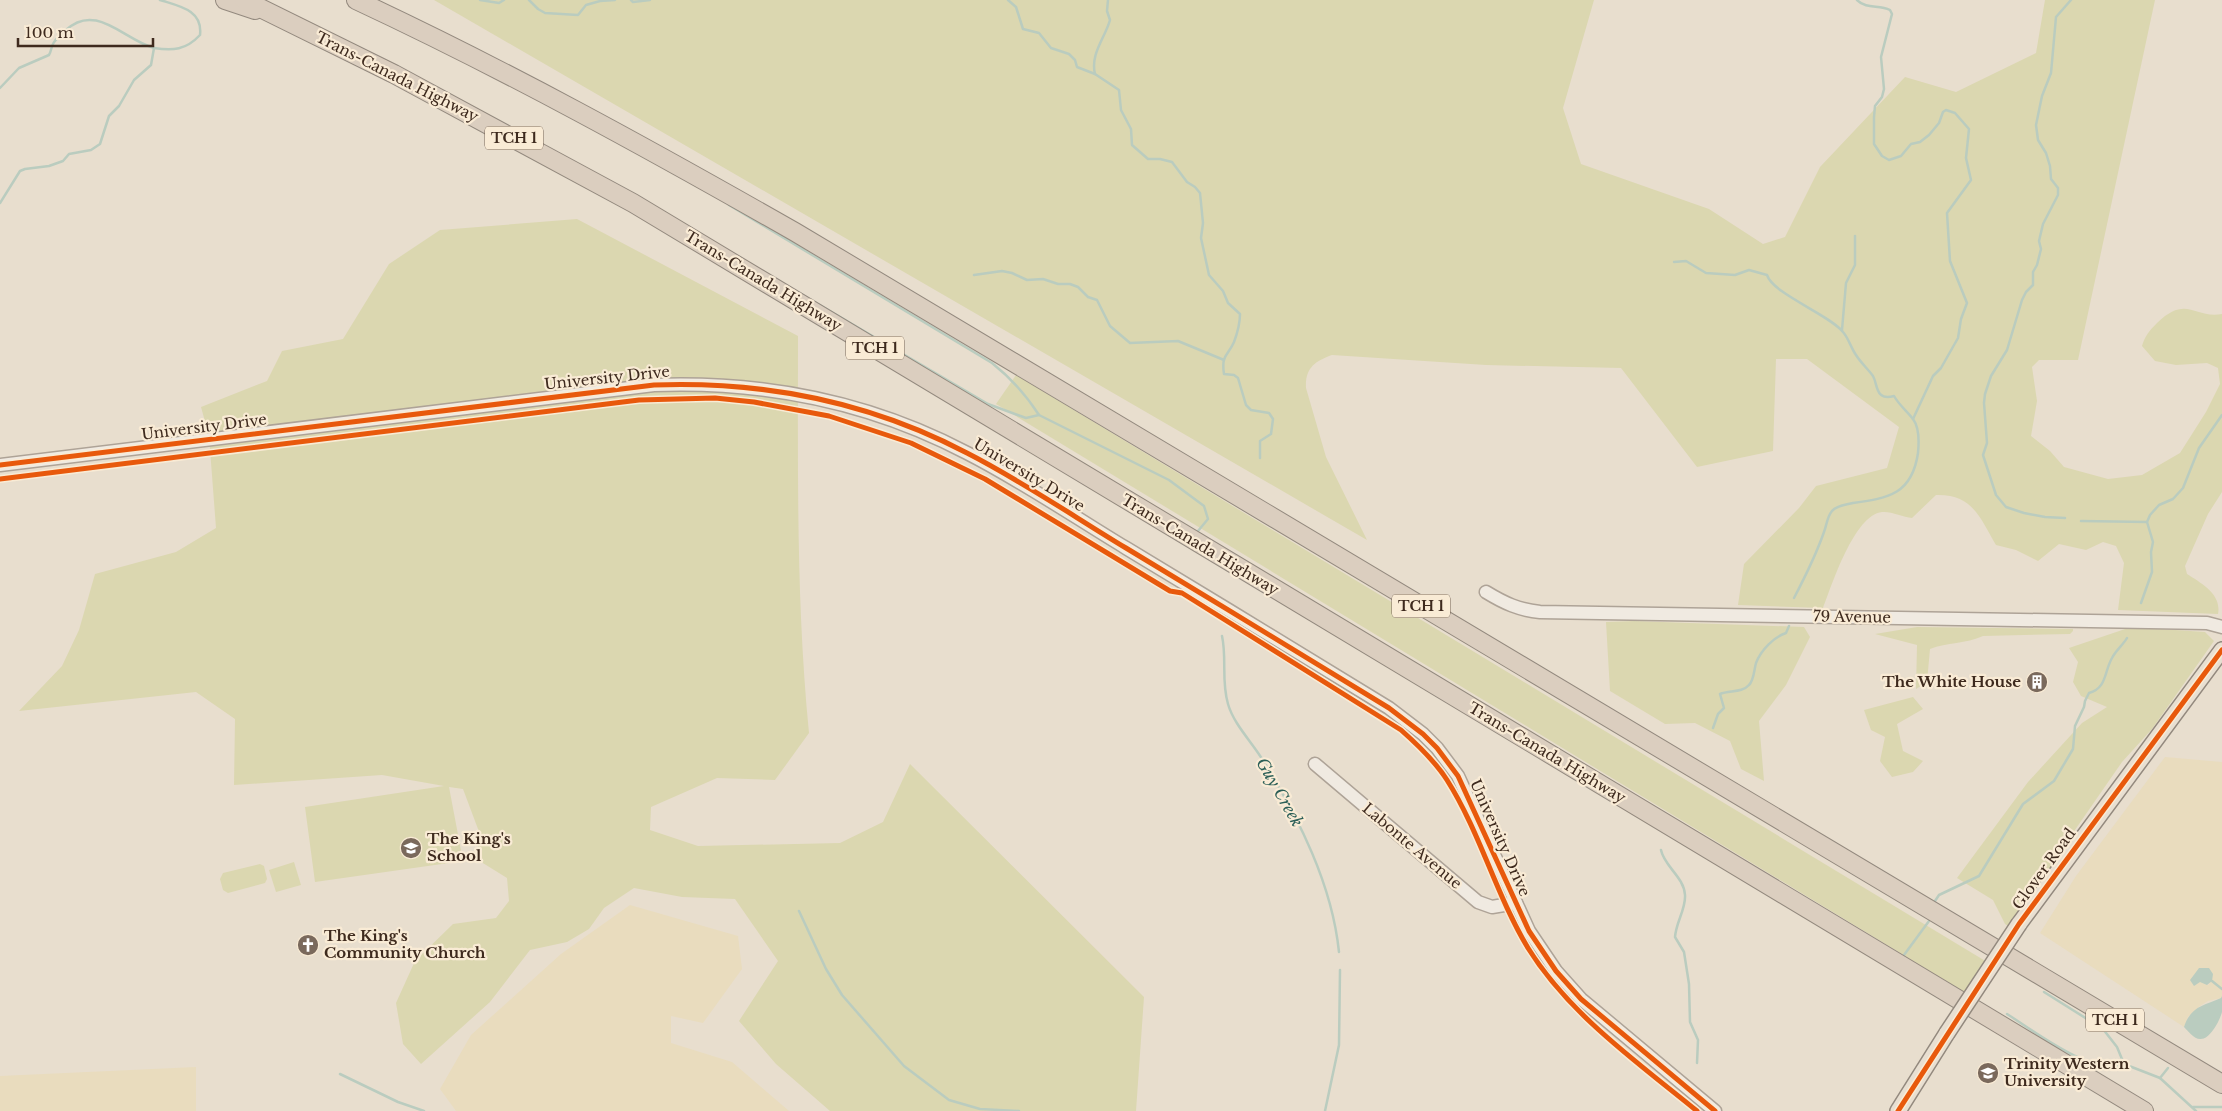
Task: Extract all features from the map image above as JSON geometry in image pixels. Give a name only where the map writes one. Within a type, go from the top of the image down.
[{"type":"highway","points":[[225,0],[282,18]]},
{"type":"highway","name":"Trans-Canada Highway","points":[[244,0],[394,74],[657,218],[2144,1111]]},
{"type":"highway","name":"TCH 1","points":[[356,0],[455,47],[648,148],[795,232],[2222,1084]]},
{"type":"main road","name":"Glover Road","points":[[1898,1111],[2019,924],[2222,650]]},
{"type":"street","name":"University Drive","points":[[0,465],[654,385],[714,384],[779,390],[844,405],[911,427],[987,464],[1407,721],[1437,748],[1458,776],[1536,943],[1569,986],[1597,1013],[1715,1111]]},
{"type":"street","name":"79 Avenue","points":[[1486,592],[1508,605],[1523,610],[1540,612],[2207,623],[2222,627]]},
{"type":"street","name":"Labonte Avenue","points":[[1316,764],[1478,902],[1492,907],[1516,903]]},
{"type":"shaded area","points":[[434,0],[1594,0],[1563,108],[1581,164],[1709,209],[1763,244],[1785,237],[1820,167],[1905,77],[1956,92],[2036,53],[2045,0],[2155,0],[2078,360],[2039,360],[2032,367],[2037,401],[2031,436],[2050,451],[2064,467],[2108,479],[2142,475],[2180,453],[2206,412],[2220,384],[2218,368],[2207,363],[2176,365],[2155,361],[2142,346],[2146,336],[2154,326],[2167,314],[2176,310],[2183,309],[2212,315],[2222,314],[2222,492],[2208,514],[2185,566],[2187,574],[2204,585],[2214,595],[2217,601],[2218,614],[2118,610],[2124,563],[2116,546],[2103,542],[2086,550],[2059,544],[2038,561],[2016,550],[1996,545],[1980,517],[1967,503],[1949,496],[1936,495],[1912,518],[1882,512],[1872,516],[1862,525],[1845,552],[1823,608],[1738,605],[1744,564],[1799,508],[1816,486],[1887,468],[1899,427],[1807,359],[1776,359],[1773,451],[1697,467],[1621,368],[1486,365],[1332,355],[1326,357],[1309,370],[1306,388],[1326,457],[1367,540]]},
{"type":"shaded area","points":[[577,219],[798,336],[800,584],[809,733],[775,780],[717,778],[651,807],[650,830],[698,846],[840,843],[883,822],[910,764],[1144,997],[1136,1111],[830,1111],[776,1064],[739,1021],[778,961],[735,899],[682,897],[634,888],[604,908],[589,929],[567,942],[530,950],[490,1002],[421,1064],[403,1044],[396,1003],[415,961],[453,924],[496,918],[509,901],[507,878],[478,860],[478,829],[463,789],[449,787],[463,861],[315,882],[305,807],[444,786],[382,775],[234,785],[235,719],[196,692],[19,711],[62,666],[79,630],[95,574],[176,552],[216,528],[209,436],[201,407],[267,381],[282,351],[343,339],[389,264],[440,230]]},
{"type":"shaded area","points":[[1016,375],[1987,962],[1966,993],[996,404]]},
{"type":"shaded area","points":[[1634,621],[1804,627],[1810,637],[1786,685],[1759,721],[1764,781],[1741,769],[1730,741],[1695,723],[1665,724],[1610,691],[1606,622]]},
{"type":"shaded area","points":[[1917,627],[2073,629],[2073,631],[2070,634],[1983,636],[1930,649],[1927,682],[1916,689],[1917,645],[1875,634]]},
{"type":"shaded area","points":[[2131,627],[2205,632],[2214,641],[2152,729],[2122,762],[2059,853],[2051,874],[2015,931],[2005,924],[1993,900],[1957,878],[2028,782],[2082,723],[2107,707],[2081,696],[2073,682],[2078,662],[2069,648]]},
{"type":"shaded area","points":[[1913,697],[1923,709],[1897,724],[1903,751],[1923,761],[1913,772],[1892,777],[1880,761],[1885,737],[1871,730],[1864,710]]},
{"type":"shaded area","points":[[2165,757],[2222,762],[2221,998],[2208,1001],[2200,1006],[2188,1017],[2184,1027],[2040,933],[2076,876]],"holes":[[[2209,968],[2210,983],[2208,985],[2192,977]]]},
{"type":"shaded area","points":[[294,862],[301,885],[276,892],[269,870]]},
{"type":"shaded area","points":[[260,864],[264,866],[267,879],[265,883],[228,893],[223,890],[220,879],[223,873]]},
{"type":"shaded area","points":[[630,905],[738,936],[742,969],[703,1023],[671,1016],[671,1043],[732,1062],[789,1111],[456,1111],[440,1089],[471,1035],[561,954]]},
{"type":"shaded area","points":[[2199,968],[2209,968],[2213,974],[2212,981],[2207,985],[2200,982],[2194,986],[2190,980]]},
{"type":"shaded area","points":[[2222,996],[2222,1012],[2214,1029],[2204,1038],[2198,1039],[2193,1036],[2184,1027],[2190,1015],[2198,1008]]},
{"type":"shaded area","points":[[196,1067],[196,1111],[0,1111],[0,1076]]},
{"type":"waterway","points":[[0,203],[20,171],[49,166],[63,161],[69,154],[91,150],[100,144],[109,116],[119,106],[134,80],[151,65],[154,48],[179,48],[190,44],[200,35],[198,20],[194,15],[182,7],[160,0]]},
{"type":"waterway","name":"Guy Creek","points":[[480,0],[499,3],[504,0]]},
{"type":"waterway","name":"Guy Creek","points":[[529,0],[545,13],[578,15],[586,5],[600,1],[615,0]]},
{"type":"waterway","name":"Guy Creek","points":[[631,0],[633,2],[650,0]]},
{"type":"waterway","name":"Guy Creek","points":[[1008,0],[1016,7],[1023,29],[1039,33],[1051,48],[1069,54],[1075,60],[1077,67],[1095,74],[1119,90],[1121,110],[1131,129],[1132,145],[1148,159],[1172,162],[1187,182],[1200,193],[1203,223],[1201,238],[1209,275],[1223,291],[1228,303],[1240,314],[1235,339],[1224,359],[1224,374],[1234,375],[1238,378],[1246,405],[1251,410],[1269,413],[1273,419],[1271,434],[1260,441],[1260,458]]},
{"type":"waterway","points":[[1095,74],[1096,53],[1110,20],[1107,11],[1108,0]]},
{"type":"waterway","points":[[1857,0],[1865,5],[1886,8],[1892,14],[1881,57],[1884,89],[1882,97],[1875,106],[1874,117],[1874,144],[1882,156],[1889,160],[1901,156],[1911,144],[1920,142],[1929,135],[1939,123],[1943,112],[1946,110],[1955,113],[1969,129],[1966,158],[1971,180],[1947,213],[1950,261],[1967,303],[1961,319],[1958,338],[1941,368],[1933,376],[1913,419]]},
{"type":"waterway","points":[[2065,518],[2045,517],[2006,507],[1996,495],[1983,455],[1987,443],[1985,394],[1991,376],[2007,350],[2022,300],[2026,292],[2033,285],[2033,272],[2041,249],[2039,241],[2043,224],[2058,195],[2058,188],[2051,179],[2046,153],[2038,140],[2036,125],[2042,96],[2051,73],[2056,17],[2071,0]]},
{"type":"waterway","points":[[0,88],[19,68],[49,55],[55,40],[77,22],[99,21],[154,48]]},
{"type":"waterway","points":[[729,205],[992,363],[1018,387],[1039,415],[1169,480],[1204,506],[1208,519],[1198,531]]},
{"type":"waterway","points":[[1842,330],[1846,283],[1855,265],[1855,236]]},
{"type":"waterway","points":[[1674,262],[1686,261],[1706,273],[1735,275],[1749,270],[1767,275],[1771,282],[1780,290],[1836,325],[1843,332],[1858,358],[1873,376],[1880,394],[1888,397],[1894,396],[1913,419],[1916,426],[1918,453],[1915,467],[1904,486],[1888,496],[1853,503],[1832,511],[1814,557],[1794,598]]},
{"type":"waterway","points":[[974,275],[1002,271],[1012,273],[1027,280],[1043,279],[1058,284],[1070,284],[1078,287],[1088,297],[1097,300],[1110,326],[1130,343],[1178,341],[1224,360]]},
{"type":"waterway","points":[[801,294],[988,404],[1026,418],[1039,415]]},
{"type":"waterway","points":[[2141,603],[2152,572],[2151,552],[2153,542],[2147,522],[2150,515],[2159,505],[2173,499],[2183,488],[2199,448],[2222,415]]},
{"type":"waterway","points":[[2081,521],[2147,522]]},
{"type":"waterway","points":[[1713,728],[1718,714],[1724,708],[1720,694],[1746,688],[1751,683],[1756,663],[1761,653],[1773,641],[1786,633],[1789,626]]},
{"type":"waterway","name":"Guy Creek","points":[[1222,636],[1228,704],[1239,727],[1260,755],[1290,806],[1312,853],[1329,902],[1339,952]]},
{"type":"waterway","points":[[1935,901],[1939,895],[1979,876],[2023,804],[2054,781],[2073,749],[2075,726],[2089,693],[2095,691],[2102,683],[2115,652],[2127,638]]},
{"type":"waterway","points":[[1661,850],[1684,889],[1685,900],[1675,937],[1684,952],[1689,984],[1690,1022],[1698,1040],[1697,1063]]},
{"type":"waterway","points":[[799,911],[826,969],[842,995],[904,1066],[949,1100],[980,1109],[1019,1111]]},
{"type":"waterway","points":[[1904,955],[1929,921]]},
{"type":"waterway","name":"Guy Creek","points":[[1325,1111],[1339,1045],[1340,970]]},
{"type":"waterway","points":[[2212,981],[2222,989]]},
{"type":"waterway","points":[[2044,992],[2103,1029],[2117,1047],[2124,1064]]},
{"type":"waterway","points":[[2007,1014],[2048,1041],[2080,1058],[2096,1064],[2111,1066],[2124,1064],[2160,1078],[2196,1111]]},
{"type":"waterway","points":[[2160,1078],[2168,1068]]},
{"type":"waterway","points":[[340,1074],[398,1102],[424,1111]]},
{"type":"waterway","points":[[2193,1107],[2222,1107]]},
{"type":"cycle path","points":[[0,465],[654,385],[695,385],[775,391],[815,398],[892,420],[930,435],[967,453],[1028,487],[1389,708],[1423,734],[1437,748],[1458,776],[1529,931],[1556,971],[1581,999],[1715,1111]]},
{"type":"cycle path","points":[[0,479],[639,400],[715,398],[754,402],[829,416],[911,443],[985,479],[1170,591],[1182,593],[1401,730],[1437,766],[1459,800],[1506,907],[1528,948],[1545,972],[1563,994],[1605,1036],[1697,1111]]},
{"type":"cycle path","points":[[1898,1111],[2019,924],[2222,650]]},
{"type":"place","name":"The White House","points":[[2037,682]]},
{"type":"place","name":"The King's School","points":[[411,848]]},
{"type":"place","name":"The King's Community Church","points":[[308,945]]},
{"type":"place","name":"Trinity Western University","points":[[1988,1073]]}]
